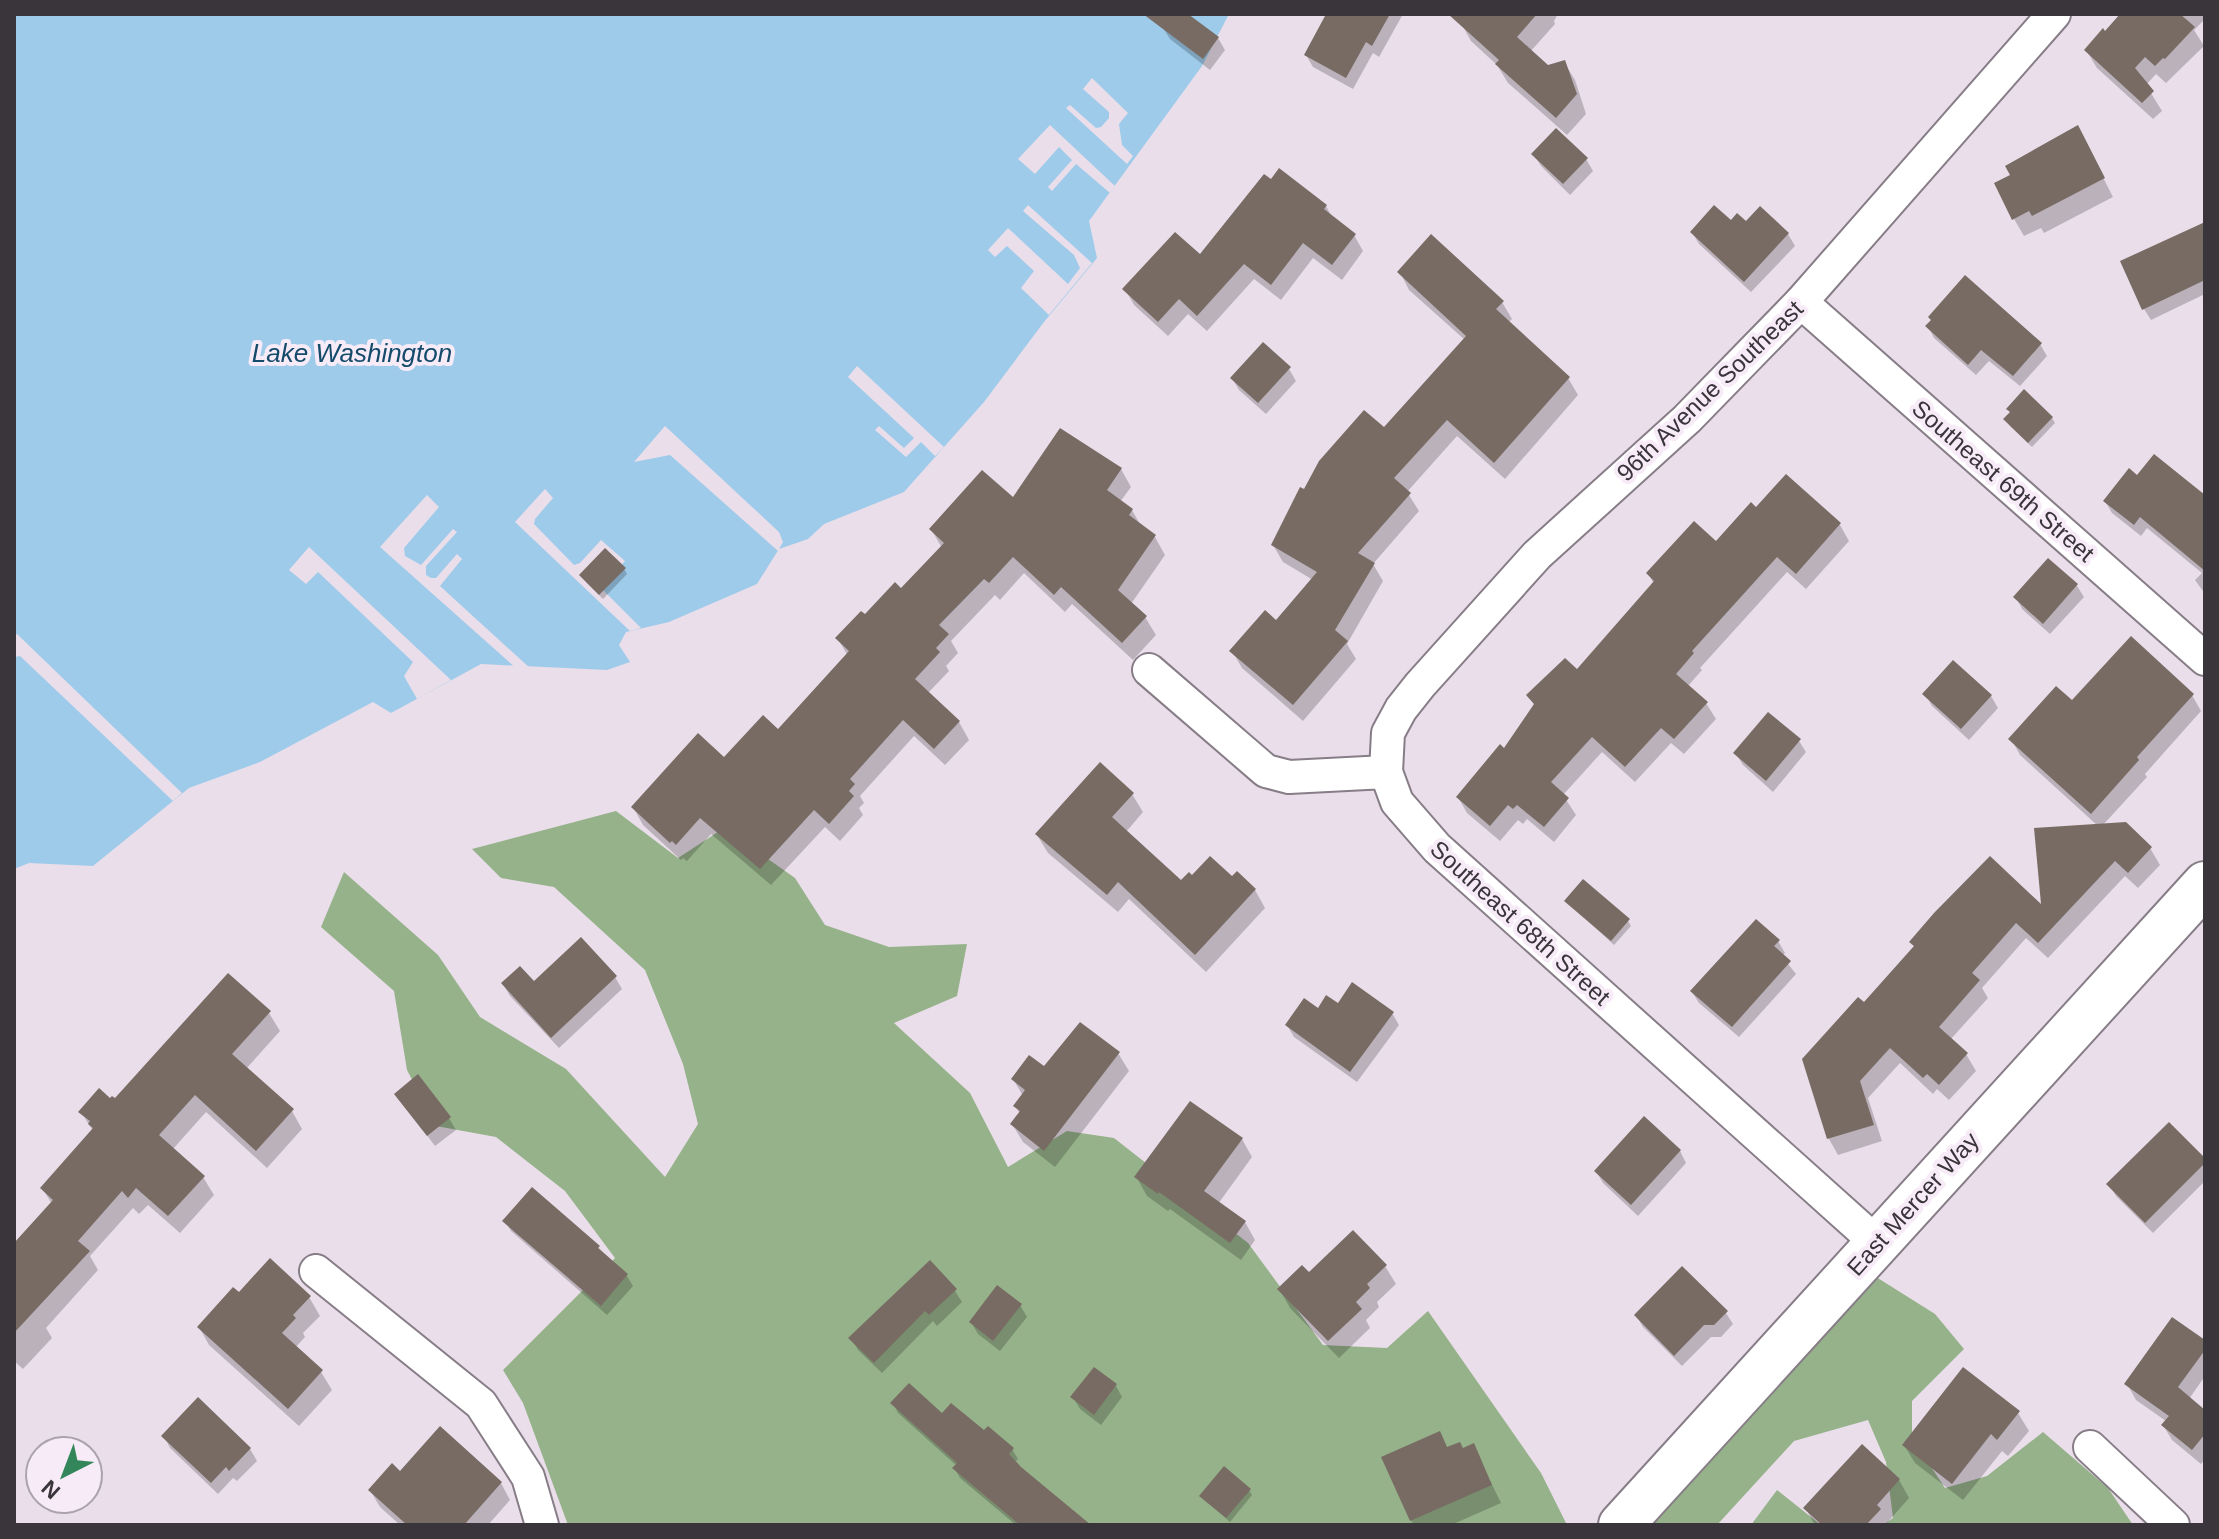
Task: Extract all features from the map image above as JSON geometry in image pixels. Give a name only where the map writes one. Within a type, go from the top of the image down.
[{"type":"street","name":"96th Avenue Southeast","points":[[1386,772],[1388,733],[1401,709],[1420,685],[1537,555],[1687,419],[1801,302],[2054,14]]},
{"type":"street","name":"Southeast 69th Street","points":[[1801,302],[2205,659]]},
{"type":"street","points":[[1149,670],[1266,771],[1289,777],[1386,772]]},
{"type":"street","name":"Southeast 68th Street","points":[[1386,772],[1397,802],[1437,848],[1877,1243]]},
{"type":"street","name":"East Mercer Way","points":[[1621,1525],[2205,884]]},
{"type":"street","points":[[316,1271],[481,1404],[528,1477],[542,1525]]},
{"type":"street","points":[[2090,1447],[2173,1525]]},
{"type":"green space","points":[[616,811],[678,858],[724,828],[795,878],[825,925],[889,947],[967,944],[957,996],[894,1023],[970,1093],[1008,1167],[1067,1131],[1114,1138],[1248,1243],[1323,1345],[1387,1348],[1428,1311],[1541,1473],[1567,1525],[568,1525],[523,1403],[503,1370],[615,1258],[565,1191],[496,1137],[436,1126],[407,1070],[394,991],[321,927],[344,872],[438,955],[480,1017],[566,1069],[665,1177],[698,1124],[683,1064],[645,970],[554,887],[501,878],[472,849]]},
{"type":"green space","points":[[1873,1275],[1935,1314],[1964,1349],[1912,1401],[1912,1438],[1945,1488],[1987,1476],[2043,1432],[2108,1488],[2133,1525],[1883,1525],[1893,1518],[1886,1462],[1868,1420],[1794,1441],[1717,1525],[1652,1525]]},
{"type":"green space","points":[[1777,1490],[1821,1525],[1751,1525]]},
{"type":"water","name":"Lake Washington","points":[[14,14],[1229,14],[1202,66],[1089,221],[1097,258],[984,402],[904,492],[824,524],[808,539],[779,549],[757,584],[669,622],[626,632],[619,645],[630,662],[607,670],[481,664],[391,713],[373,702],[260,762],[189,788],[93,866],[29,863],[14,869]]},
{"type":"pier","points":[[1092,78],[1128,113],[1119,124],[1122,145],[1133,156],[1127,164],[1066,108],[1070,105],[1096,128],[1109,118],[1109,112],[1083,89]]},
{"type":"pier","points":[[1050,125],[1115,186],[1110,193],[1076,164],[1052,191],[1048,187],[1072,160],[1059,147],[1035,174],[1018,159]]},
{"type":"pier","points":[[1028,205],[1092,263],[1049,315],[1021,288],[1034,271],[1007,246],[995,257],[988,250],[1008,228],[1068,284],[1080,268],[1074,255],[1023,211]]},
{"type":"pier","points":[[857,366],[944,447],[935,456],[921,442],[906,457],[875,430],[879,426],[904,448],[914,438],[848,377]]},
{"type":"pier","points":[[665,426],[779,532],[783,542],[778,551],[670,455],[634,462]]},
{"type":"pier","points":[[545,489],[553,498],[534,524],[574,565],[580,563],[601,540],[625,561],[601,588],[641,628],[630,631],[515,522]]},
{"type":"pier","points":[[427,495],[439,507],[404,548],[405,556],[421,565],[453,529],[457,532],[426,566],[426,575],[436,578],[457,554],[462,559],[440,586],[532,670],[518,670],[380,547]]},
{"type":"pier","points":[[309,547],[451,680],[417,699],[404,676],[413,662],[318,572],[306,584],[289,570]]},
{"type":"pier","points":[[17,634],[182,793],[173,801],[20,656],[14,657],[14,636]]},
{"type":"building","points":[[1143,14],[1188,14],[1219,37],[1203,59]]},
{"type":"building","points":[[1322,14],[1390,14],[1372,46],[1366,42],[1346,78],[1304,55],[1325,16]]},
{"type":"building","points":[[1448,14],[1537,14],[1517,37],[1548,65],[1565,60],[1577,94],[1556,118],[1495,64],[1499,60]]},
{"type":"building","points":[[2120,14],[2180,14],[2195,27],[2155,66],[2145,57],[2135,68],[2154,91],[2142,103],[2084,50]]},
{"type":"building","points":[[2078,125],[2105,178],[2032,216],[2029,211],[2012,220],[1994,183],[2010,175],[2005,166]]},
{"type":"building","points":[[1556,128],[1588,158],[1563,184],[1531,154]]},
{"type":"building","points":[[1279,168],[1327,205],[1324,209],[1356,234],[1332,265],[1303,243],[1271,285],[1244,264],[1197,316],[1179,299],[1158,322],[1122,289],[1175,232],[1200,254],[1264,174],[1271,179]]},
{"type":"building","points":[[1714,205],[1731,220],[1737,213],[1746,221],[1760,206],[1789,233],[1744,282],[1690,232]]},
{"type":"building","points":[[2205,222],[2205,280],[2142,310],[2120,261]]},
{"type":"building","points":[[1431,234],[1504,301],[1496,309],[1570,377],[1494,463],[1447,420],[1394,478],[1411,493],[1358,553],[1375,563],[1335,630],[1348,641],[1293,705],[1229,651],[1265,610],[1276,620],[1317,572],[1271,545],[1300,487],[1304,489],[1319,461],[1364,410],[1384,427],[1466,336],[1397,272]]},
{"type":"building","points":[[1965,275],[2042,343],[2013,376],[1981,350],[1968,365],[1925,326],[1931,320],[1928,317]]},
{"type":"building","points":[[1263,342],[1291,367],[1258,403],[1230,378]]},
{"type":"building","points":[[2024,389],[2053,417],[2028,443],[2003,419],[2010,412],[2006,409]]},
{"type":"building","points":[[1060,428],[1122,468],[1107,490],[1133,509],[1129,515],[1156,535],[1118,590],[1147,616],[1122,643],[1061,587],[1054,595],[1013,557],[989,583],[984,579],[939,625],[949,634],[936,648],[940,652],[915,679],[960,721],[934,749],[903,720],[850,779],[855,784],[849,791],[854,796],[829,824],[814,810],[760,869],[700,818],[676,845],[631,807],[698,733],[724,757],[763,715],[778,729],[849,651],[835,638],[861,611],[865,614],[895,582],[901,588],[944,543],[929,529],[982,470],[1013,497]]},
{"type":"building","points":[[2154,454],[2205,495],[2205,571],[2140,517],[2134,525],[2103,501],[2129,468],[2137,475]]},
{"type":"building","points":[[1786,474],[1841,523],[1796,574],[1777,557],[1692,651],[1694,653],[1676,674],[1708,702],[1674,739],[1661,728],[1625,767],[1592,737],[1551,782],[1569,798],[1544,827],[1517,805],[1513,809],[1508,805],[1490,826],[1456,797],[1500,744],[1504,748],[1534,704],[1526,695],[1565,658],[1577,669],[1654,581],[1646,573],[1694,521],[1716,541],[1751,502],[1756,507]]},
{"type":"building","points":[[605,548],[626,568],[599,595],[579,575]]},
{"type":"building","points":[[2048,558],[2078,584],[2043,624],[2013,597]]},
{"type":"building","points":[[2131,636],[2194,694],[2091,814],[2008,739],[2056,686],[2072,700]]},
{"type":"building","points":[[1953,660],[1992,695],[1961,729],[1922,694]]},
{"type":"building","points":[[1768,712],[1801,739],[1766,781],[1733,753]]},
{"type":"building","points":[[1100,762],[1134,793],[1112,817],[1181,880],[1189,872],[1192,875],[1210,856],[1232,876],[1237,871],[1256,889],[1195,955],[1118,882],[1107,895],[1035,834]]},
{"type":"building","points":[[2126,822],[2152,847],[2128,873],[2115,861],[2038,943],[2016,923],[1972,973],[1980,980],[1939,1027],[1968,1053],[1939,1085],[1927,1074],[1923,1078],[1890,1048],[1860,1081],[1874,1125],[1827,1139],[1802,1059],[1858,997],[1864,1002],[1914,946],[1909,942],[1934,913],[1990,856],[2041,904],[2034,828]]},
{"type":"building","points":[[1583,879],[1630,919],[1611,941],[1564,901]]},
{"type":"building","points":[[1756,919],[1780,940],[1774,946],[1791,961],[1732,1027],[1690,991]]},
{"type":"building","points":[[581,937],[617,976],[551,1038],[501,983],[520,966],[534,981]]},
{"type":"building","points":[[228,973],[271,1011],[232,1054],[294,1109],[256,1151],[195,1095],[159,1135],[205,1176],[168,1216],[136,1188],[128,1198],[122,1191],[78,1241],[90,1251],[14,1333],[14,1243],[53,1200],[40,1188],[93,1128],[88,1124],[90,1121],[78,1112],[99,1088],[110,1098],[115,1098]]},
{"type":"building","points":[[1352,982],[1394,1012],[1350,1072],[1285,1025],[1304,998],[1318,1008],[1326,995],[1338,1003]]},
{"type":"building","points":[[1080,1022],[1120,1052],[1044,1151],[1010,1124],[1020,1111],[1013,1106],[1025,1090],[1011,1079],[1029,1055],[1044,1066]]},
{"type":"building","points":[[418,1074],[451,1117],[427,1136],[394,1094]]},
{"type":"building","points":[[1190,1101],[1243,1138],[1204,1191],[1246,1221],[1230,1243],[1134,1177]]},
{"type":"building","points":[[1644,1116],[1681,1150],[1631,1205],[1594,1171]]},
{"type":"building","points":[[2169,1122],[2205,1158],[2205,1163],[2145,1223],[2106,1184]]},
{"type":"building","points":[[532,1187],[628,1274],[601,1306],[502,1221]]},
{"type":"building","points":[[1353,1230],[1387,1265],[1367,1284],[1370,1288],[1356,1302],[1362,1309],[1328,1341],[1277,1289],[1302,1265],[1309,1272]]},
{"type":"building","points":[[270,1258],[311,1296],[293,1315],[296,1318],[282,1333],[323,1370],[288,1409],[197,1327],[233,1287],[239,1292]]},
{"type":"building","points":[[930,1260],[957,1289],[929,1315],[925,1311],[874,1363],[848,1338]]},
{"type":"building","points":[[1682,1266],[1728,1311],[1714,1325],[1704,1325],[1674,1356],[1634,1315]]},
{"type":"building","points":[[997,1285],[1022,1304],[993,1341],[969,1322]]},
{"type":"building","points":[[2172,1317],[2205,1340],[2205,1350],[2178,1387],[2205,1410],[2205,1434],[2192,1450],[2161,1425],[2169,1416],[2124,1384]]},
{"type":"building","points":[[1094,1367],[1117,1384],[1094,1415],[1070,1397]]},
{"type":"building","points":[[1963,1367],[2020,1411],[1997,1440],[1991,1434],[1952,1484],[1902,1445]]},
{"type":"building","points":[[909,1383],[942,1413],[951,1403],[984,1430],[988,1426],[1014,1448],[1009,1454],[1021,1467],[1091,1525],[1020,1525],[952,1468],[957,1463],[890,1403]]},
{"type":"building","points":[[198,1397],[251,1448],[229,1471],[226,1467],[211,1483],[161,1436]]},
{"type":"building","points":[[440,1426],[502,1482],[464,1525],[407,1525],[368,1490],[392,1463],[400,1471]]},
{"type":"building","points":[[1440,1431],[1447,1447],[1460,1442],[1463,1448],[1474,1443],[1492,1485],[1410,1521],[1381,1457]]},
{"type":"building","points":[[1862,1444],[1900,1479],[1877,1505],[1881,1509],[1866,1525],[1822,1525],[1803,1508]]},
{"type":"building","points":[[1224,1466],[1251,1489],[1226,1518],[1199,1496]]}]
